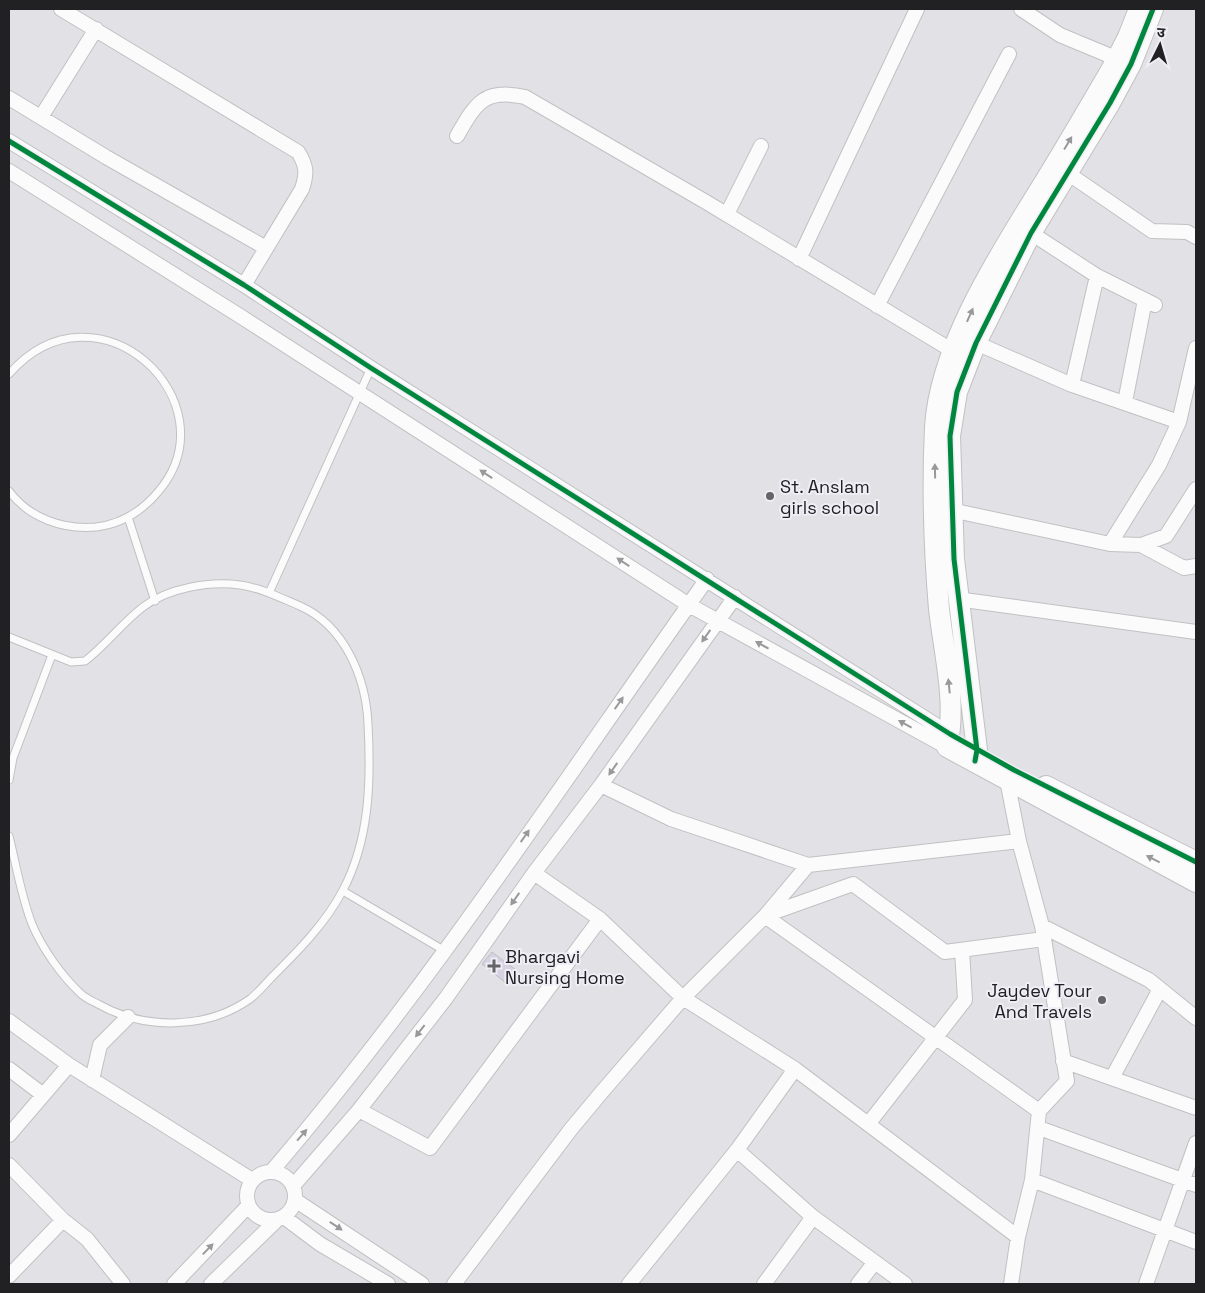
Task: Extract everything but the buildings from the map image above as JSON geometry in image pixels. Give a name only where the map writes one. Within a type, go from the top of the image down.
[{"type":"street","points":[[61,9],[298,152],[305,163],[306,177],[302,189],[244,285]]},
{"type":"street","points":[[799,259],[917,9]]},
{"type":"street","points":[[1021,9],[1060,35],[1124,61]]},
{"type":"street","points":[[1139,9],[1110,104],[1005,245],[953,351],[943,385],[936,425],[944,509],[958,599],[976,756],[1007,780],[1196,882]]},
{"type":"street","points":[[1124,61],[1153,9]]},
{"type":"street","points":[[41,117],[96,29]]},
{"type":"street","points":[[877,306],[1009,54]]},
{"type":"street","points":[[457,136],[472,110],[482,100],[501,94],[526,98],[726,214],[953,351]]},
{"type":"street","points":[[9,98],[106,157],[266,248]]},
{"type":"street","points":[[9,141],[244,285],[371,368],[707,579],[949,741]]},
{"type":"street","points":[[726,214],[761,146]]},
{"type":"street","points":[[949,741],[952,719],[939,608],[950,436],[957,392],[976,343],[1062,170]]},
{"type":"street","points":[[1062,170],[1152,231],[1187,232],[1196,237]]},
{"type":"street","points":[[9,171],[360,393],[689,605],[976,756],[1196,862]]},
{"type":"street","points":[[1032,233],[1098,276],[1150,303],[1125,402]]},
{"type":"street","points":[[1072,386],[1098,276]]},
{"type":"street","points":[[976,343],[1072,386],[1125,402],[1178,422]]},
{"type":"street","points":[[1110,544],[1159,464],[1178,422],[1196,348]]},
{"type":"street","points":[[944,509],[1110,544],[1141,545],[1166,536],[1196,489]]},
{"type":"street","points":[[1141,545],[1184,568],[1196,566]]},
{"type":"street","points":[[271,1172],[311,1124],[446,951],[707,579]]},
{"type":"street","points":[[212,1284],[293,1206],[294,1193],[446,998],[534,872],[601,785],[735,597]]},
{"type":"street","points":[[958,599],[1196,632]]},
{"type":"street","points":[[1007,780],[1019,841],[1043,933],[1067,1081],[1039,1112],[1039,1128],[1032,1180],[1018,1236],[1010,1284]]},
{"type":"street","points":[[601,785],[671,820],[808,865],[1019,841]]},
{"type":"street","points":[[454,1284],[571,1129],[683,998],[765,916],[808,865]]},
{"type":"street","points":[[534,872],[600,919],[683,998],[795,1069],[1018,1236]]},
{"type":"street","points":[[765,916],[853,884],[944,952],[1043,933],[1149,980],[1196,1018]]},
{"type":"street","points":[[765,916],[1039,1112]]},
{"type":"street","points":[[358,1110],[430,1148],[600,919]]},
{"type":"street","points":[[869,1123],[965,1000],[962,950]]},
{"type":"street","points":[[1112,1078],[1160,989]]},
{"type":"street","points":[[92,1080],[100,1045],[128,1017]]},
{"type":"street","points":[[9,1021],[69,1065],[252,1180]]},
{"type":"street","points":[[1063,1061],[1196,1108]]},
{"type":"street","points":[[9,1135],[42,1094],[69,1065]]},
{"type":"street","points":[[9,1069],[42,1094]]},
{"type":"street","points":[[629,1284],[737,1150],[795,1069]]},
{"type":"street","points":[[1039,1128],[1190,1182]]},
{"type":"street","points":[[1146,1284],[1166,1232],[1190,1182],[1196,1143]]},
{"type":"street","points":[[737,1150],[814,1217],[905,1284]]},
{"type":"street","points":[[9,1165],[63,1220],[87,1239],[123,1284]]},
{"type":"street","points":[[388,1284],[280,1218],[263,1219],[252,1212],[248,1206],[246,1192],[252,1180],[264,1172],[284,1176],[294,1193],[422,1284]]},
{"type":"street","points":[[1032,1180],[1196,1242]]},
{"type":"street","points":[[174,1284],[248,1206]]},
{"type":"street","points":[[764,1284],[814,1217]]},
{"type":"street","points":[[9,1276],[63,1220]]},
{"type":"street","points":[[858,1284],[875,1262]]},
{"type":"lane","points":[[9,374],[27,356],[39,348],[66,339],[80,338],[108,341],[135,352],[156,371],[165,382],[176,408],[179,422],[178,450],[171,471],[161,489],[140,509],[128,517],[102,526],[73,527],[59,524],[33,513],[9,491]]},
{"type":"lane","points":[[269,593],[371,368]]},
{"type":"lane","points":[[128,517],[155,601]]},
{"type":"lane","points":[[9,637],[72,662],[85,661],[144,606],[174,591],[202,586],[239,585],[269,593],[315,613],[341,640],[362,682],[367,704],[370,775],[366,818],[358,854],[343,891],[304,946],[250,999],[213,1017],[178,1023],[142,1022],[111,1012],[81,995],[54,963],[32,924],[9,836]]},
{"type":"lane","points":[[9,780],[10,765],[52,655]]},
{"type":"lane","points":[[343,891],[446,951]]},
{"type":"cycle path","points":[[975,761],[977,750],[954,559],[950,436],[957,392],[976,343],[1031,233],[1110,103],[1131,64],[1153,9]]},
{"type":"cycle path","points":[[9,141],[244,285],[371,368],[950,734],[1014,770],[1196,862]]},
{"type":"place","name":"St. Anslam girls school","points":[[770,496]]},
{"type":"place","name":"Bhargavi Nursing Home","points":[[494,966]]},
{"type":"place","name":"Jaydev Tour And Travels","points":[[1102,1000]]}]
